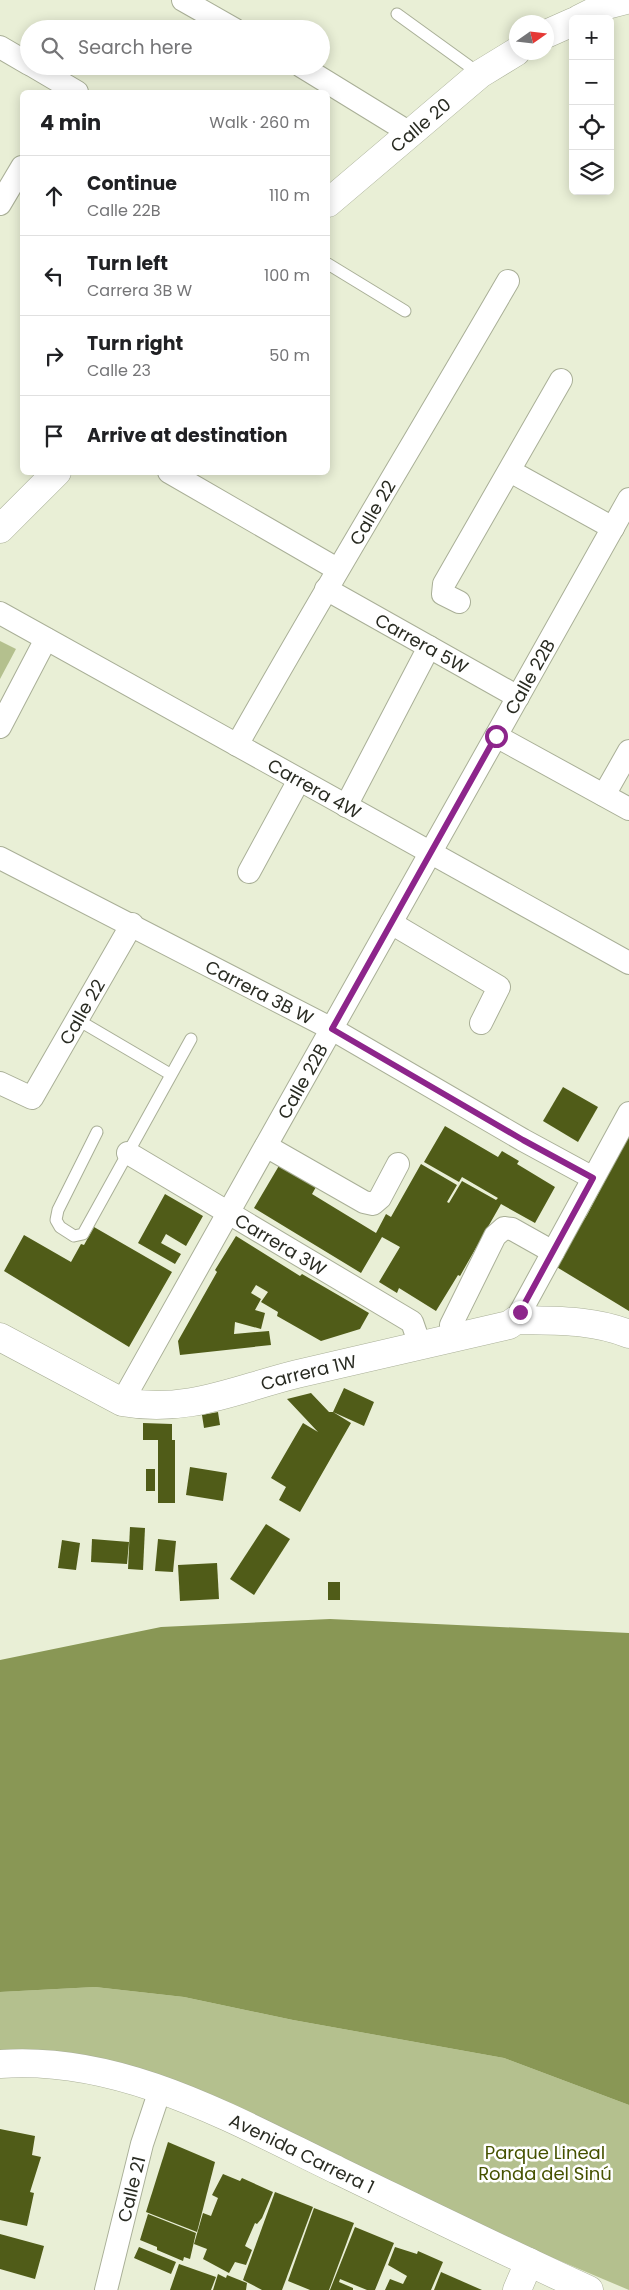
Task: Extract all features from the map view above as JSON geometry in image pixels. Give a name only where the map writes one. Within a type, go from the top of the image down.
[{"type":"street","points":[[183,0],[218,20]]},
{"type":"street","points":[[587,15],[612,2]]},
{"type":"street","points":[[554,30],[569,24]]},
{"type":"street","points":[[0,47],[20,59]]},
{"type":"street","name":"Calle 20","points":[[330,201],[480,74],[509,56]]},
{"type":"street","points":[[47,75],[69,90]]},
{"type":"street","points":[[316,75],[410,133]]},
{"type":"street","points":[[0,204],[20,170]]},
{"type":"street","name":"Calle 22","points":[[237,745],[337,569],[400,467],[508,281]]},
{"type":"street","points":[[459,602],[443,594],[444,584],[561,380]]},
{"type":"street","points":[[510,471],[613,528]]},
{"type":"street","points":[[0,529],[54,475]]},
{"type":"street","points":[[174,475],[337,569]]},
{"type":"street","name":"Calle 22B","points":[[122,1402],[629,499]]},
{"type":"street","name":"Carrera 5W","points":[[326,588],[518,697]]},
{"type":"street","name":"Carrera 4W","points":[[0,613],[629,963]]},
{"type":"street","points":[[0,727],[46,639]]},
{"type":"street","points":[[346,806],[429,647]]},
{"type":"street","points":[[496,736],[629,809]]},
{"type":"street","points":[[604,795],[629,751]]},
{"type":"street","points":[[249,872],[299,780]]},
{"type":"street","name":"Carrera 3B W","points":[[0,858],[132,924],[332,1029],[523,1140],[593,1178]]},
{"type":"street","points":[[391,923],[499,987],[481,1023]]},
{"type":"street","name":"Calle 22","points":[[0,1083],[32,1098],[132,924]]},
{"type":"street","points":[[516,1320],[629,1113]]},
{"type":"street","points":[[266,1146],[364,1202],[373,1204],[380,1198],[398,1164]]},
{"type":"street","name":"Carrera 3W","points":[[128,1153],[412,1322],[420,1345]]},
{"type":"street","points":[[453,1337],[451,1324],[495,1236],[504,1228],[512,1229],[553,1252]]},
{"type":"street","name":"Carrera 1W","points":[[0,1337],[122,1402],[139,1405],[175,1406],[198,1402],[268,1381],[509,1324],[516,1320],[582,1322],[610,1327],[629,1334]]},
{"type":"street","name":"Avenida Carrera 1","points":[[0,2064],[20,2063],[98,2072],[133,2079],[236,2122],[589,2290]]},
{"type":"street","name":"Calle 21","points":[[106,2290],[142,2144],[160,2090]]},
{"type":"street","points":[[517,2290],[529,2262]]},
{"type":"lane","points":[[397,14],[480,74]]},
{"type":"lane","points":[[330,265],[405,311]]},
{"type":"lane","points":[[78,1020],[170,1074]]},
{"type":"lane","points":[[97,1132],[58,1210],[56,1220],[60,1227],[74,1236],[83,1234],[191,1039]]},
{"type":"green space","points":[[0,641],[16,649],[0,679]]},
{"type":"green space","name":"Parque Lineal Ronda del Sinú","points":[[95,1987],[184,1997],[293,2020],[504,2058],[629,2105],[629,2290],[539,2252],[252,2120],[0,2052],[0,1992]]},
{"type":"shaded area","points":[[330,1619],[629,1633],[629,2105],[504,2058],[293,2020],[184,1997],[95,1987],[0,1992],[0,1660],[161,1627]]},
{"type":"building","points":[[563,1087],[598,1107],[578,1142],[543,1121]]},
{"type":"building","points":[[445,1126],[498,1157],[502,1151],[519,1161],[517,1164],[555,1187],[535,1223],[501,1204],[460,1276],[458,1275],[436,1311],[399,1288],[397,1293],[379,1282],[400,1247],[382,1237],[361,1273],[254,1208],[280,1164],[316,1187],[312,1194],[376,1233],[386,1214],[391,1217],[421,1164],[457,1185],[447,1202],[449,1203],[462,1181],[496,1200],[498,1198],[462,1177],[459,1182],[424,1162]]},
{"type":"building","points":[[629,1135],[629,1311],[555,1266],[587,1215]]},
{"type":"building","points":[[165,1194],[203,1216],[186,1246],[166,1234],[161,1243],[181,1254],[175,1264],[138,1243]]},
{"type":"building","points":[[94,1227],[172,1272],[129,1347],[4,1271],[24,1235],[71,1262],[81,1244],[84,1245]]},
{"type":"building","points":[[236,1236],[300,1276],[302,1274],[369,1313],[360,1329],[321,1341],[277,1316],[278,1312],[261,1302],[268,1292],[256,1285],[251,1293],[261,1299],[255,1310],[265,1313],[261,1329],[235,1322],[234,1334],[269,1331],[271,1345],[180,1355],[178,1341],[217,1272],[215,1270]]},
{"type":"building","points":[[344,1388],[374,1402],[364,1426],[333,1412]]},
{"type":"building","points":[[311,1393],[329,1412],[333,1412],[351,1423],[300,1512],[279,1500],[286,1487],[271,1478],[303,1423],[318,1432],[287,1399]]},
{"type":"building","points":[[218,1412],[220,1425],[204,1428],[202,1415]]},
{"type":"building","points":[[143,1423],[172,1424],[172,1440],[175,1440],[175,1503],[158,1503],[158,1440],[143,1440]]},
{"type":"building","points":[[190,1467],[227,1473],[223,1501],[186,1495]]},
{"type":"building","points":[[146,1469],[155,1469],[155,1491],[146,1491]]},
{"type":"building","points":[[266,1524],[290,1539],[254,1595],[230,1579]]},
{"type":"building","points":[[130,1527],[145,1528],[143,1570],[128,1569]]},
{"type":"building","points":[[92,1539],[129,1542],[127,1564],[91,1562]]},
{"type":"building","points":[[158,1539],[176,1541],[173,1572],[155,1571]]},
{"type":"building","points":[[62,1540],[80,1543],[76,1570],[58,1568]]},
{"type":"building","points":[[217,1563],[219,1599],[180,1601],[178,1565]]},
{"type":"building","points":[[328,1582],[340,1582],[340,1600],[328,1600]]},
{"type":"building","points":[[0,2129],[35,2136],[32,2155],[41,2157],[30,2192],[34,2193],[27,2226],[0,2220]]},
{"type":"building","points":[[168,2142],[215,2162],[197,2232],[146,2212]]},
{"type":"building","points":[[223,2174],[240,2181],[242,2178],[273,2192],[262,2218],[257,2224],[255,2223],[245,2246],[252,2250],[246,2265],[235,2262],[229,2273],[203,2259],[207,2249],[194,2244],[203,2213],[211,2216],[218,2198],[212,2195]]},
{"type":"building","points":[[275,2192],[313,2207],[282,2290],[262,2290],[243,2280]]},
{"type":"building","points":[[314,2208],[354,2223],[329,2290],[310,2290],[288,2281]]},
{"type":"building","points":[[148,2214],[196,2233],[190,2259],[184,2257],[183,2261],[157,2250],[157,2247],[140,2240]]},
{"type":"building","points":[[355,2227],[394,2243],[375,2290],[367,2290],[340,2279],[339,2282],[353,2288],[353,2290],[330,2290]]},
{"type":"building","points":[[0,2234],[44,2246],[35,2279],[0,2269]]},
{"type":"building","points":[[139,2247],[176,2262],[171,2274],[134,2258]]},
{"type":"building","points":[[395,2247],[417,2254],[418,2251],[443,2262],[431,2290],[385,2290],[390,2279],[403,2284],[407,2276],[388,2265]]},
{"type":"building","points":[[179,2264],[216,2277],[211,2290],[170,2290]]},
{"type":"building","points":[[441,2272],[482,2290],[434,2290]]},
{"type":"building","points":[[218,2274],[226,2278],[227,2275],[247,2283],[246,2290],[213,2290]]},
{"type":"route","points":[[496,736],[332,1029],[523,1140],[593,1178],[520,1312]]}]
